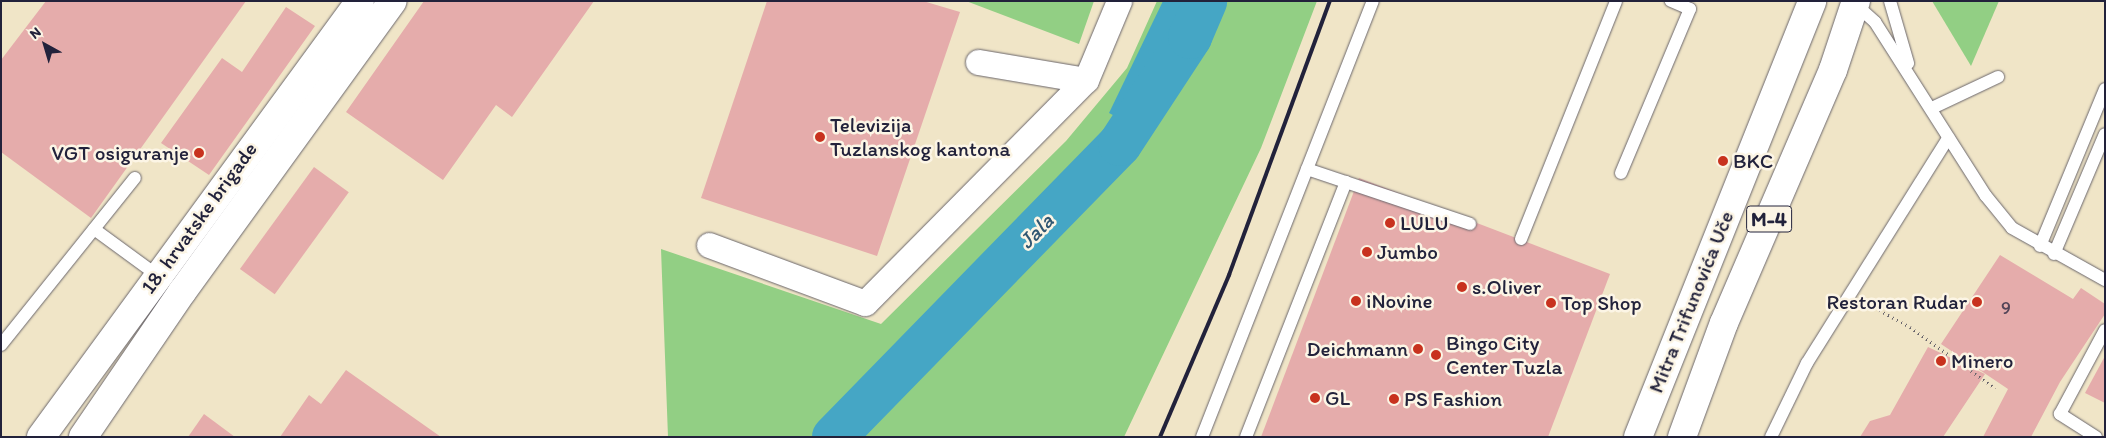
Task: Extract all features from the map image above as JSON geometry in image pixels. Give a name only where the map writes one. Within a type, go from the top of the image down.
[{"type":"main road","name":"18. hrvatske brigade","points":[[41,437],[157,275],[360,1]]},
{"type":"main road","name":"18. hrvatske brigade","points":[[83,437],[182,292],[394,1]]},
{"type":"main road","name":"Mitra Trifunovića Uče","points":[[1638,437],[1812,1]]},
{"type":"main road","name":"Mitra Trifunovića Uče","points":[[1682,437],[1724,324],[1833,70],[1853,2]]},
{"type":"street","points":[[710,245],[865,303],[1086,80],[1119,1]]},
{"type":"street","points":[[978,62],[1086,80]]},
{"type":"lane","points":[[1202,437],[1374,1]]},
{"type":"lane","points":[[1521,239],[1616,1]]},
{"type":"lane","points":[[1621,173],[1690,9],[1671,1]]},
{"type":"lane","points":[[1890,1],[1911,75]]},
{"type":"lane","points":[[1853,2],[1874,22],[1911,75],[1948,138],[1986,196],[2012,228],[2054,254],[2105,280]]},
{"type":"lane","points":[[1932,108],[1998,77]]},
{"type":"lane","points":[[2040,246],[2105,90]]},
{"type":"lane","points":[[2054,254],[2105,134]]},
{"type":"lane","points":[[1771,437],[1807,363],[1948,138]]},
{"type":"lane","points":[[1307,169],[1470,224]]},
{"type":"lane","points":[[1,345],[135,178]]},
{"type":"lane","points":[[1246,437],[1346,182]]},
{"type":"lane","points":[[94,228],[182,292]]},
{"type":"lane","points":[[2096,437],[2060,414],[2105,330]]},
{"type":"path","points":[[1850,294],[1910,327],[1995,388]]},
{"type":"green space","points":[[966,1],[1094,1],[1079,44]]},
{"type":"green space","points":[[1157,1],[1317,1],[1261,148],[1124,437],[668,437],[661,249],[881,324],[1066,141],[1127,68]]},
{"type":"green space","points":[[1932,1],[1999,1],[1971,66]]},
{"type":"water","points":[[1163,1],[1211,1],[1138,128],[1109,113]]},
{"type":"building","points":[[46,1],[246,1],[91,218],[1,152],[1,60]]},
{"type":"building","points":[[424,1],[594,1],[512,117],[496,105],[443,180],[346,112]]},
{"type":"building","name":"Televizija Tuzlanskog kantona","points":[[767,1],[923,1],[960,12],[877,256],[701,198]]},
{"type":"building","points":[[286,7],[315,26],[209,175],[161,143],[222,58],[242,72]]},
{"type":"building","points":[[314,167],[349,192],[275,294],[240,269]]},
{"type":"building","name":"Bingo City Center Tuzla","points":[[1359,178],[1610,274],[1548,437],[1261,437]]},
{"type":"building","points":[[2000,255],[2073,299],[2081,288],[2105,304],[2105,314],[2060,382],[2031,437],[1983,437],[2008,389],[1941,344]]},
{"type":"building","points":[[1928,347],[1985,374],[1943,437],[1860,437],[1870,421],[1890,415]]},
{"type":"building","points":[[2105,356],[2105,403],[2085,393]]},
{"type":"building","points":[[346,370],[441,437],[280,437],[309,395],[321,404]]},
{"type":"building","points":[[204,414],[235,437],[188,437]]},
{"type":"waterway","name":"Jala","points":[[834,437],[1120,144],[1190,37],[1205,1]]},
{"type":"railway","points":[[1160,437],[1229,275],[1330,1]]},
{"type":"place","name":"Televizija Tuzlanskog kantona","points":[[820,137]]},
{"type":"place","name":"VGT osiguranje","points":[[199,153]]},
{"type":"place","name":"BKC","points":[[1723,161]]},
{"type":"place","name":"LULU","points":[[1390,223]]},
{"type":"place","name":"Jumbo","points":[[1367,252]]},
{"type":"place","name":"s.Oliver","points":[[1462,287]]},
{"type":"place","name":"iNovine","points":[[1356,301]]},
{"type":"place","name":"Restoran Rudar","points":[[1977,302]]},
{"type":"place","name":"Top Shop","points":[[1551,303]]},
{"type":"place","name":"Deichmann","points":[[1418,349]]},
{"type":"place","name":"Bingo City Center Tuzla","points":[[1436,355]]},
{"type":"place","name":"Minero","points":[[1941,361]]},
{"type":"place","name":"GL","points":[[1315,398]]},
{"type":"place","name":"PS Fashion","points":[[1394,399]]}]
